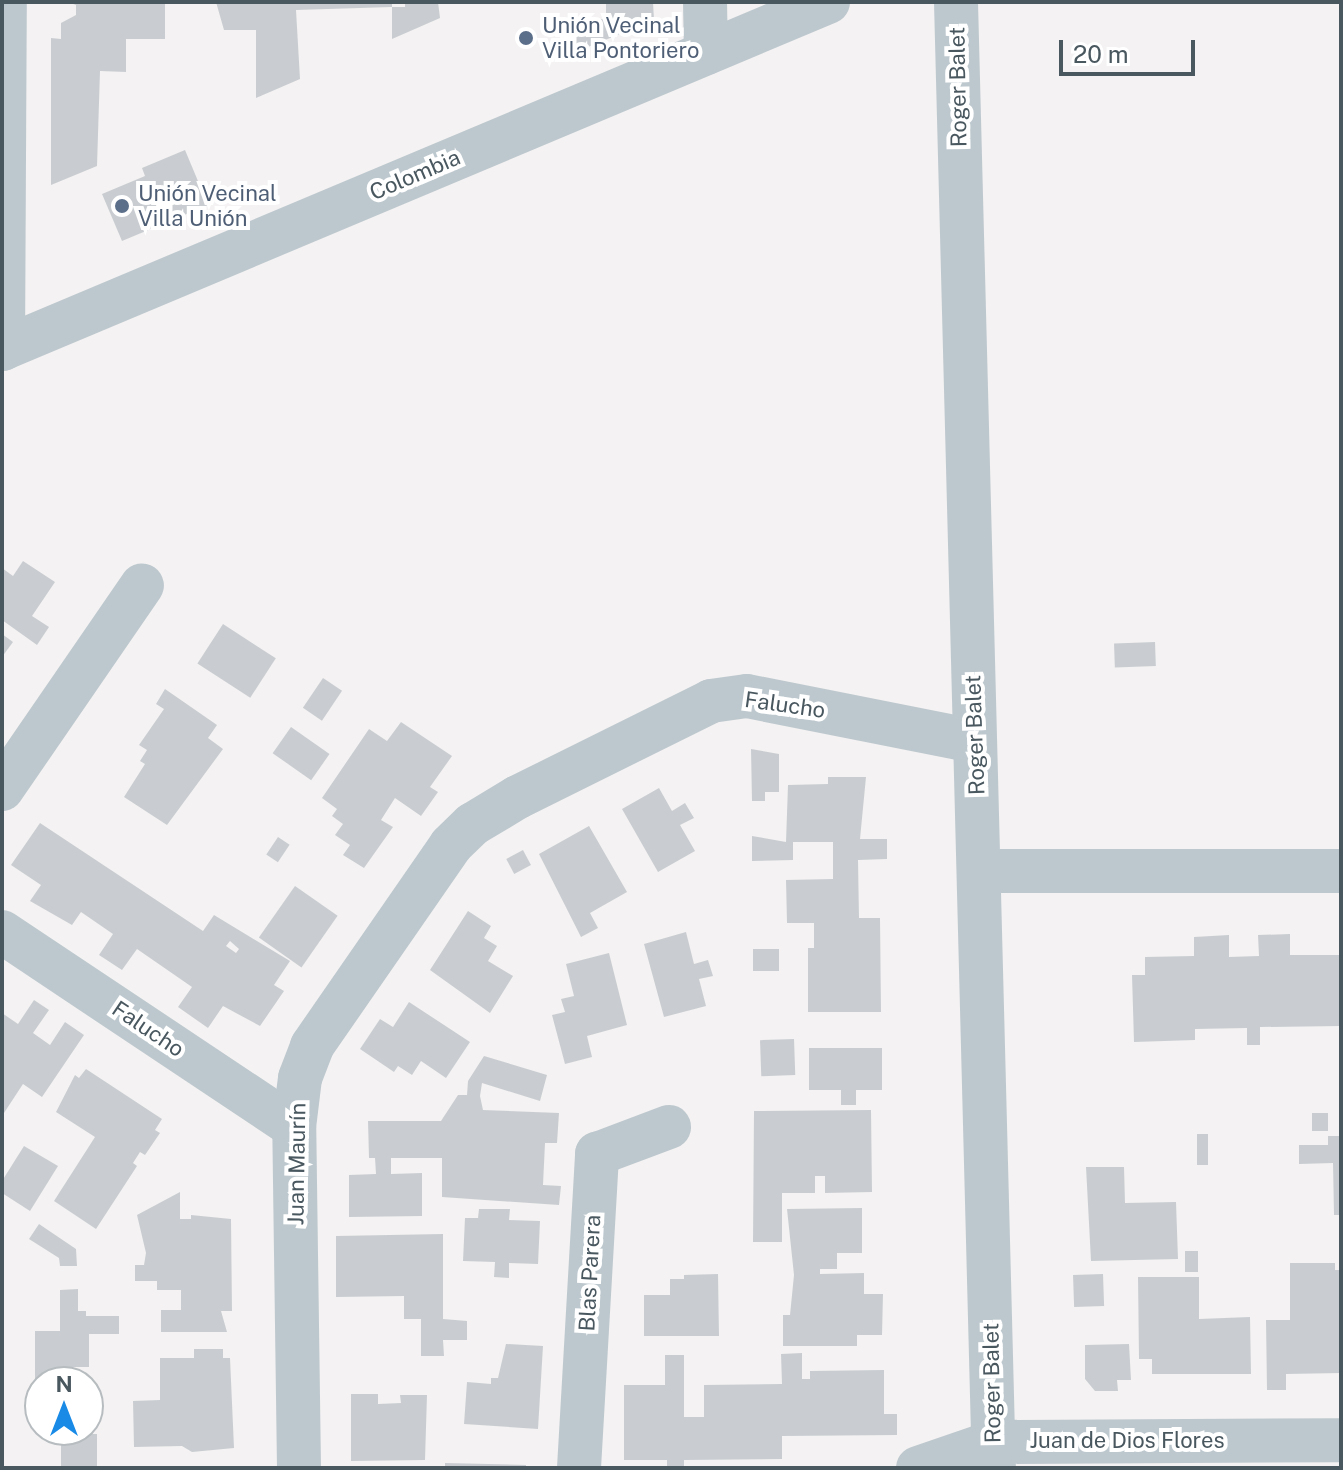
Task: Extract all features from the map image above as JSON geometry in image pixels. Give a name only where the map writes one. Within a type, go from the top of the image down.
[{"type":"street","points":[[2,349],[5,2]]},
{"type":"street","points":[[705,2],[706,53]]},
{"type":"street","name":"Colombia","points":[[2,349],[828,2]]},
{"type":"street","name":"Roger Balet","points":[[956,2],[994,1455]]},
{"type":"street","points":[[2,789],[142,585]]},
{"type":"street","name":"Falucho","points":[[518,797],[711,701],[747,696],[975,741]]},
{"type":"street","name":"Juan Maurín","points":[[299,1468],[294,1127],[298,1090],[312,1046],[451,845],[473,824],[518,797]]},
{"type":"street","points":[[979,871],[1341,871]]},
{"type":"street","name":"Falucho","points":[[2,932],[294,1127]]},
{"type":"street","name":"Blas Parera","points":[[579,1468],[597,1154],[669,1127]]},
{"type":"street","name":"Juan de Dios Flores","points":[[918,1468],[994,1455],[1341,1440]]},
{"type":"building","points":[[68,2],[165,2],[165,39],[126,39],[126,72],[100,71],[97,166],[51,185],[51,38],[61,39],[61,23],[76,15],[76,5]]},
{"type":"building","points":[[216,2],[392,2],[392,7],[296,10],[300,79],[256,98],[256,30],[224,30]]},
{"type":"building","points":[[405,2],[438,2],[440,18],[392,39],[392,7],[405,7]]},
{"type":"building","points":[[606,2],[653,2],[654,20],[566,56],[565,20],[606,19]]},
{"type":"building","points":[[185,150],[208,205],[122,241],[102,194],[145,176],[142,168]]},
{"type":"building","points":[[23,561],[55,582],[32,616],[49,627],[37,645],[2,620],[2,568],[13,576]]},
{"type":"building","points":[[223,624],[276,658],[250,698],[197,663]]},
{"type":"building","points":[[2,634],[13,642],[2,657]]},
{"type":"building","points":[[1155,642],[1156,666],[1115,667],[1114,643]]},
{"type":"building","points":[[323,678],[342,691],[322,721],[303,708]]},
{"type":"building","points":[[165,689],[217,725],[208,738],[223,749],[167,825],[124,797],[145,764],[140,761],[147,750],[139,745],[164,709],[156,704]]},
{"type":"building","points":[[401,722],[452,756],[430,787],[438,792],[421,816],[395,798],[381,820],[393,827],[364,868],[343,855],[350,845],[335,835],[343,824],[332,816],[337,809],[322,798],[369,729],[387,741]]},
{"type":"building","points":[[291,727],[330,754],[311,780],[273,753]]},
{"type":"building","points":[[751,749],[779,754],[779,792],[765,792],[765,801],[752,801]]},
{"type":"building","points":[[828,777],[866,777],[860,839],[887,839],[887,859],[858,860],[859,918],[880,918],[881,1012],[808,1012],[808,948],[814,948],[814,923],[787,923],[786,880],[833,879],[833,842],[793,842],[793,860],[752,861],[752,836],[786,842],[788,785],[828,784]]},
{"type":"building","points":[[659,788],[672,811],[685,803],[694,818],[680,825],[695,851],[658,872],[622,809]]},
{"type":"building","points":[[40,823],[203,931],[214,915],[290,961],[274,985],[284,991],[260,1026],[223,1006],[208,1028],[178,1007],[192,987],[137,949],[122,970],[99,955],[113,934],[81,912],[72,925],[30,901],[41,885],[11,865]],"holes":[[[230,941],[239,949],[236,953],[226,946]]]},
{"type":"building","points":[[589,826],[627,892],[590,913],[598,928],[581,937],[539,854]]},
{"type":"building","points":[[278,837],[290,845],[278,862],[266,854]]},
{"type":"building","points":[[523,850],[531,865],[514,874],[506,859]]},
{"type":"building","points":[[295,886],[338,916],[301,967],[259,938]]},
{"type":"building","points":[[468,911],[491,926],[484,938],[497,946],[488,961],[513,976],[490,1013],[430,970]]},
{"type":"building","points":[[686,932],[694,964],[708,960],[713,976],[699,979],[706,1006],[664,1017],[644,944]]},
{"type":"building","points":[[1290,934],[1290,955],[1341,955],[1341,1026],[1260,1027],[1260,1045],[1247,1045],[1247,1028],[1195,1029],[1195,1040],[1134,1042],[1132,975],[1145,975],[1145,957],[1194,956],[1194,937],[1229,935],[1229,957],[1259,956],[1258,935]]},
{"type":"building","points":[[753,949],[779,949],[779,971],[753,971]]},
{"type":"building","points":[[609,953],[627,1025],[587,1036],[592,1057],[565,1064],[552,1015],[565,1012],[561,999],[574,996],[566,964]]},
{"type":"building","points":[[34,1000],[49,1010],[33,1033],[50,1045],[65,1022],[84,1035],[42,1097],[23,1084],[2,1116],[2,1013],[18,1024]]},
{"type":"building","points":[[409,1002],[470,1042],[446,1078],[421,1061],[412,1075],[398,1066],[394,1072],[360,1049],[380,1019],[393,1027]]},
{"type":"building","points":[[794,1039],[795,1075],[761,1076],[760,1040]]},
{"type":"building","points":[[809,1048],[882,1048],[882,1090],[856,1090],[856,1105],[841,1105],[841,1090],[809,1090]]},
{"type":"building","points":[[484,1056],[547,1075],[540,1101],[482,1083],[480,1096],[483,1110],[559,1113],[557,1143],[545,1143],[543,1185],[561,1186],[559,1205],[442,1197],[442,1158],[391,1158],[391,1174],[422,1173],[422,1216],[349,1217],[349,1175],[376,1174],[375,1158],[369,1158],[368,1121],[441,1121],[458,1095],[467,1095],[468,1081]]},
{"type":"building","points":[[86,1069],[162,1119],[155,1130],[160,1133],[145,1155],[140,1152],[133,1163],[137,1166],[96,1229],[54,1201],[95,1137],[56,1112],[75,1075],[79,1078]]},
{"type":"building","points":[[871,1110],[872,1192],[825,1193],[825,1176],[815,1176],[815,1193],[782,1193],[782,1242],[753,1242],[754,1111]]},
{"type":"building","points":[[1312,1113],[1328,1113],[1328,1131],[1312,1131]]},
{"type":"building","points":[[1197,1134],[1208,1134],[1208,1165],[1197,1165]]},
{"type":"building","points":[[1328,1136],[1341,1136],[1341,1215],[1334,1215],[1333,1163],[1299,1164],[1299,1145],[1328,1145]]},
{"type":"building","points":[[24,1146],[58,1166],[30,1211],[2,1193],[2,1181]]},
{"type":"building","points":[[1086,1167],[1124,1167],[1125,1203],[1176,1202],[1178,1259],[1091,1261]]},
{"type":"building","points":[[180,1192],[180,1219],[191,1219],[191,1215],[231,1219],[232,1311],[221,1311],[227,1332],[161,1332],[161,1310],[181,1310],[181,1290],[157,1290],[157,1281],[135,1281],[135,1265],[144,1265],[146,1253],[137,1215]]},
{"type":"building","points":[[862,1208],[862,1253],[837,1253],[837,1269],[820,1269],[820,1274],[864,1273],[864,1294],[883,1294],[882,1335],[857,1335],[857,1346],[783,1346],[783,1315],[790,1315],[794,1275],[787,1209]]},
{"type":"building","points":[[479,1209],[510,1209],[509,1220],[540,1221],[538,1264],[509,1263],[509,1278],[494,1277],[495,1262],[463,1261],[465,1218],[478,1218]]},
{"type":"building","points":[[39,1224],[76,1249],[77,1266],[60,1266],[59,1258],[29,1239]]},
{"type":"building","points":[[443,1234],[443,1319],[467,1321],[467,1340],[443,1340],[444,1356],[421,1356],[421,1319],[404,1319],[404,1296],[336,1297],[336,1236]]},
{"type":"building","points":[[1185,1251],[1198,1251],[1198,1272],[1185,1272]]},
{"type":"building","points":[[1290,1263],[1335,1263],[1335,1270],[1341,1270],[1341,1373],[1286,1374],[1286,1390],[1267,1390],[1266,1320],[1290,1320]]},
{"type":"building","points":[[718,1274],[719,1336],[644,1336],[644,1295],[670,1295],[670,1279],[684,1279],[684,1275]]},
{"type":"building","points":[[1103,1274],[1104,1306],[1074,1307],[1073,1275]]},
{"type":"building","points":[[1138,1277],[1199,1277],[1199,1319],[1250,1317],[1251,1374],[1152,1374],[1152,1359],[1139,1359]]},
{"type":"building","points":[[78,1289],[78,1311],[86,1311],[86,1316],[119,1316],[119,1334],[89,1334],[89,1366],[35,1366],[35,1331],[60,1331],[60,1290]]},
{"type":"building","points":[[506,1344],[543,1346],[538,1429],[464,1424],[467,1382],[491,1384],[491,1378],[498,1378]]},
{"type":"building","points":[[1129,1344],[1131,1380],[1117,1380],[1118,1391],[1095,1391],[1085,1379],[1085,1345]]},
{"type":"building","points":[[194,1349],[223,1349],[223,1358],[230,1358],[234,1448],[192,1452],[182,1446],[134,1447],[133,1401],[160,1400],[160,1358],[194,1358]]},
{"type":"building","points":[[802,1353],[802,1379],[810,1379],[810,1371],[884,1370],[884,1414],[897,1414],[897,1435],[782,1436],[782,1459],[684,1460],[684,1466],[667,1466],[667,1460],[624,1460],[624,1385],[665,1385],[665,1355],[684,1355],[684,1417],[704,1417],[704,1385],[782,1384],[781,1354]]},
{"type":"building","points":[[351,1394],[378,1394],[378,1404],[401,1403],[400,1395],[427,1395],[425,1460],[351,1461]]},
{"type":"building","points":[[61,1446],[97,1446],[97,1468],[61,1468]]},
{"type":"building","points":[[445,1463],[526,1465],[526,1468],[445,1468]]},
{"type":"place","name":"Unión Vecinal Villa Pontoriero","points":[[526,38]]},
{"type":"place","name":"Unión Vecinal Villa Unión","points":[[122,206]]}]
